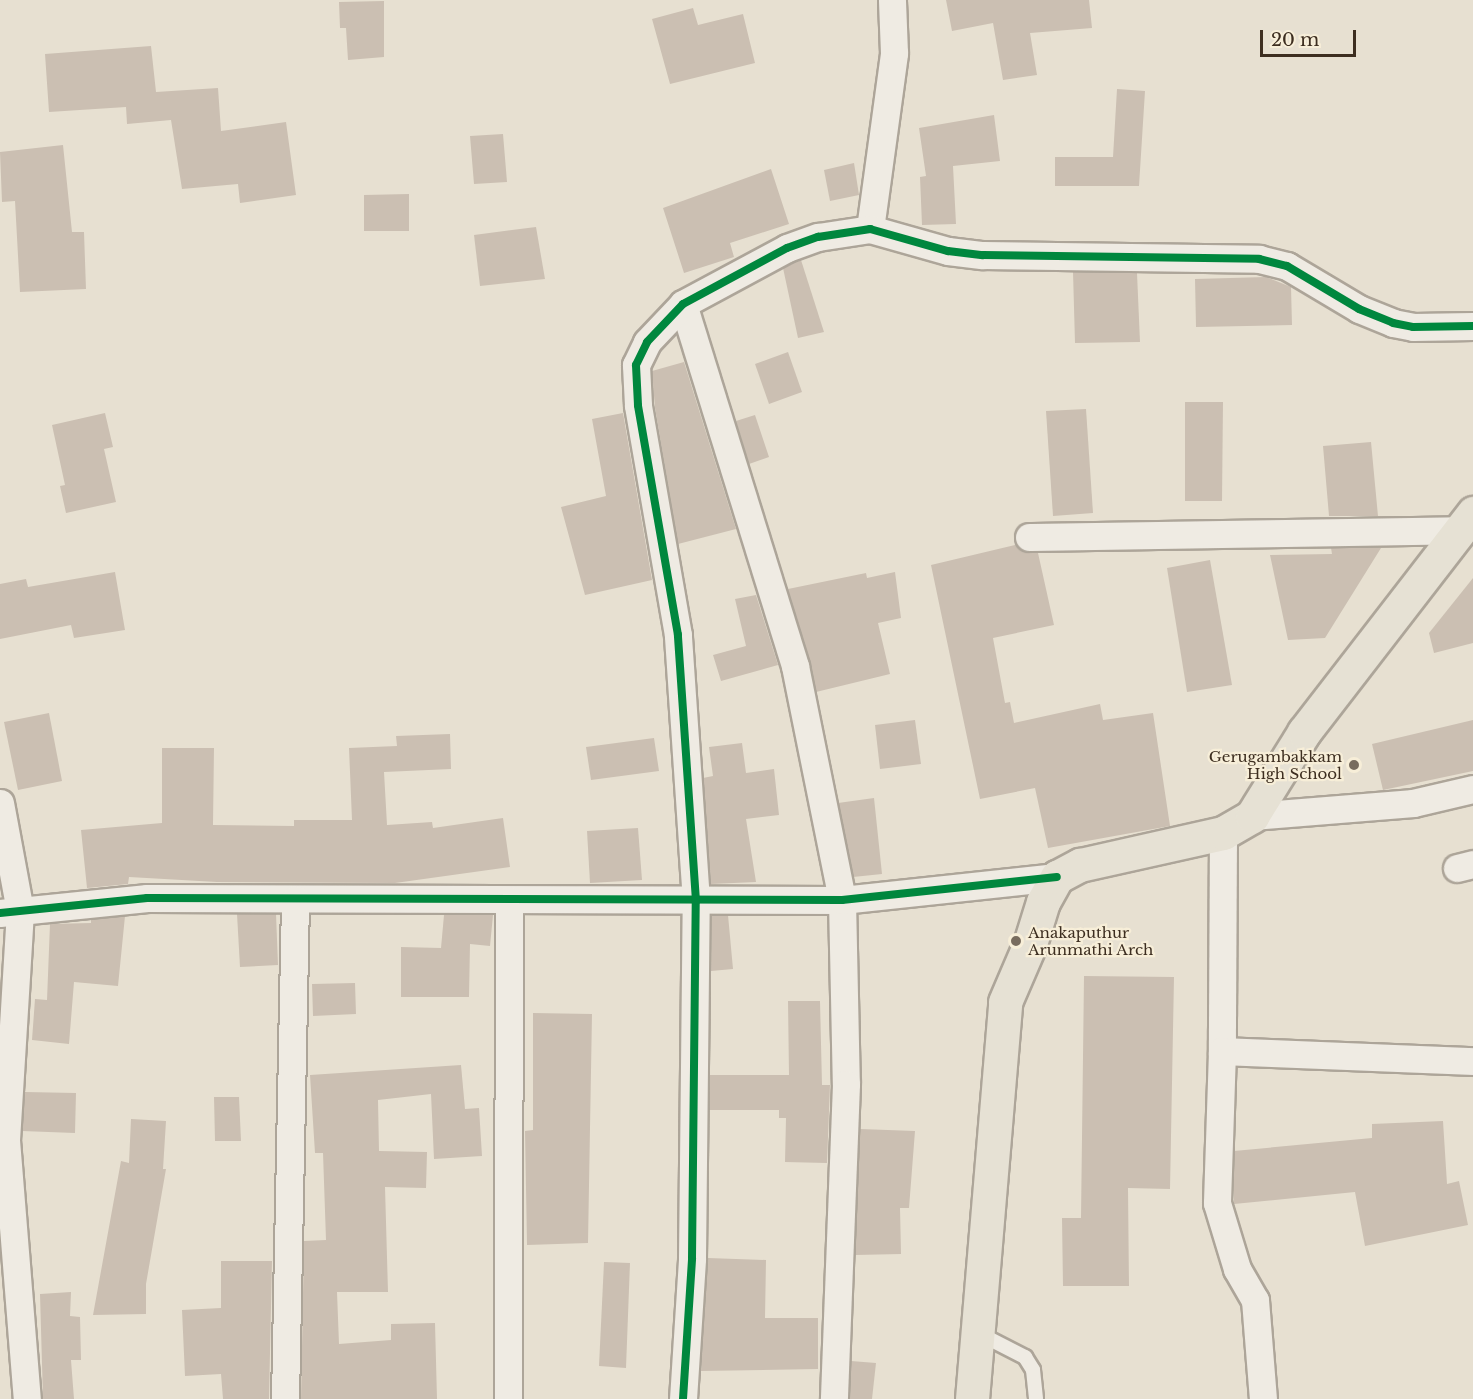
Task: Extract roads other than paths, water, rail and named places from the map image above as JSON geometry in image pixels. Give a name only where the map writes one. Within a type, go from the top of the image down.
[{"type":"main road","points":[[972,1399],[980,1334],[1005,1002],[1030,944],[1042,902],[1057,877],[1080,865],[1223,833],[1252,816],[1304,732],[1468,521]]},
{"type":"street","points":[[870,229],[894,53],[892,0]]},
{"type":"street","points":[[683,1399],[692,1258],[696,901],[678,635],[638,405],[636,365],[647,342],[683,304],[787,248],[818,237],[870,229],[948,252],[983,255],[1258,259],[1287,266],[1359,309],[1393,323],[1413,327],[1473,326]]},
{"type":"street","points":[[683,304],[795,666],[842,900],[846,1084],[834,1399]]},
{"type":"street","points":[[1029,537],[1468,521]]},
{"type":"street","points":[[1252,816],[1413,803],[1473,789]]},
{"type":"street","points":[[0,803],[10,912],[6,1140],[27,1399]]},
{"type":"street","points":[[1223,833],[1222,1052],[1217,1203],[1238,1269],[1255,1300],[1263,1399]]},
{"type":"street","points":[[10,912],[147,898],[842,900],[1057,877]]},
{"type":"street","points":[[285,1399],[295,899]]},
{"type":"street","points":[[508,1399],[510,900]]},
{"type":"street","points":[[1222,1052],[1473,1061]]},
{"type":"lane","points":[[980,1334],[1025,1357],[1032,1370],[1036,1399]]},
{"type":"place","name":"Gerugambakkam High School","points":[[1354,765]]},
{"type":"place","name":"Anakaputhur Arunmathi Arch","points":[[1016,941]]}]
